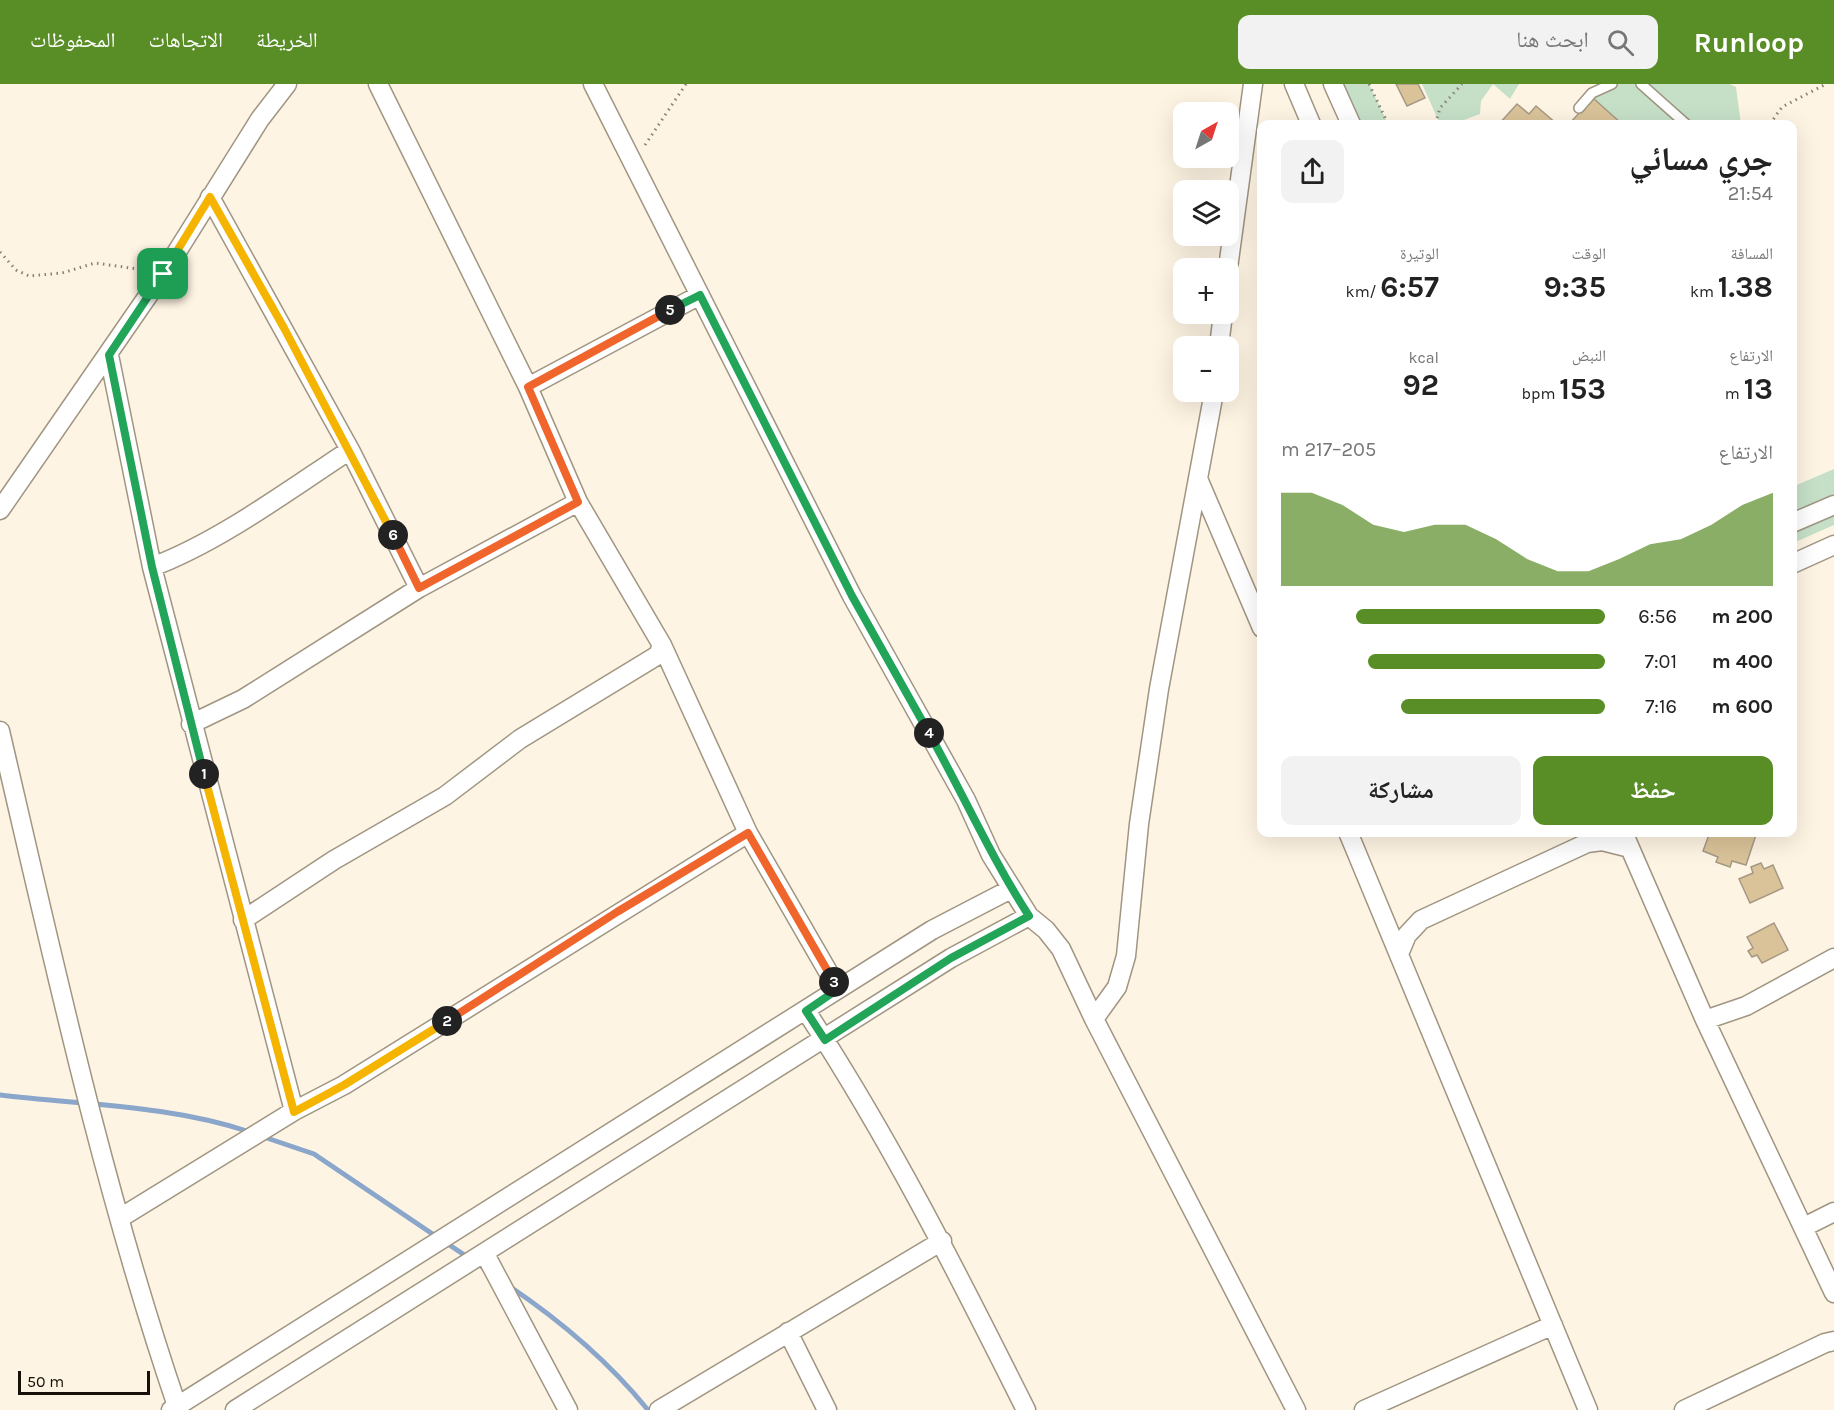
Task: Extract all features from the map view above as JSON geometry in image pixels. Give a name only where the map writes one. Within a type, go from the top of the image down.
[{"type":"street","points":[[0,510],[109,355],[163,274],[210,197],[287,84]]},
{"type":"street","points":[[378,84],[528,387],[578,502],[662,645],[748,833],[838,989]]},
{"type":"street","points":[[593,84],[852,596],[966,800],[991,855],[1011,889],[1029,916],[1046,930],[1061,949],[1094,1019],[1296,1410]]},
{"type":"street","points":[[1229,258],[1253,84]]},
{"type":"street","points":[[1294,84],[1309,120]]},
{"type":"street","points":[[1333,84],[1348,120]]},
{"type":"street","points":[[210,197],[350,450],[419,588]]},
{"type":"street","points":[[528,387],[700,295]]},
{"type":"street","points":[[109,355],[152,567],[191,724],[294,1112]]},
{"type":"street","points":[[1094,1019],[1117,987],[1126,956],[1139,825],[1158,700],[1212,402]]},
{"type":"street","points":[[152,567],[173,559],[203,542],[350,450]]},
{"type":"street","points":[[1199,480],[1257,616]]},
{"type":"street","points":[[191,724],[252,694],[419,588],[578,502]]},
{"type":"street","points":[[1797,521],[1834,505]]},
{"type":"street","points":[[1797,562],[1834,545]]},
{"type":"street","points":[[243,920],[364,841],[445,796],[520,739],[658,655],[662,645]]},
{"type":"street","points":[[0,731],[82,1081],[174,1408],[932,930],[1011,889]]},
{"type":"street","points":[[120,1218],[294,1112],[344,1085],[748,833]]},
{"type":"street","points":[[1350,837],[1588,1410]]},
{"type":"street","points":[[1399,954],[1407,936],[1420,920],[1587,843],[1627,840],[1705,1020],[1834,1293]]},
{"type":"street","points":[[1380,909],[1399,919],[1420,920]]},
{"type":"street","points":[[236,1410],[825,1040],[951,958],[1029,916]]},
{"type":"street","points":[[1705,1020],[1746,1006],[1834,958]]},
{"type":"street","points":[[806,1011],[893,1151],[942,1241],[1026,1410]]},
{"type":"street","points":[[1804,1227],[1834,1212]]},
{"type":"street","points":[[659,1410],[942,1241]]},
{"type":"street","points":[[485,1254],[568,1410]]},
{"type":"street","points":[[1364,1410],[1553,1325]]},
{"type":"street","points":[[788,1332],[827,1410]]},
{"type":"street","points":[[1684,1410],[1825,1342],[1834,1341]]},
{"type":"lane","points":[[1579,108],[1592,93],[1612,84]]},
{"type":"lane","points":[[1641,84],[1682,120]]},
{"type":"path","points":[[632,165],[686,84]]},
{"type":"path","points":[[1369,84],[1386,120]]},
{"type":"path","points":[[1437,118],[1440,108],[1462,84]]},
{"type":"path","points":[[1773,120],[1782,107],[1826,84]]},
{"type":"path","points":[[0,252],[16,270],[29,276],[62,273],[95,263],[163,274]]},
{"type":"green space","points":[[1343,84],[1369,84],[1386,120],[1360,120]]},
{"type":"green space","points":[[1422,84],[1493,84],[1481,101],[1480,114],[1464,120],[1438,120]]},
{"type":"green space","points":[[1493,84],[1519,84],[1510,99]]},
{"type":"green space","points":[[1613,84],[1730,84],[1736,87],[1740,120],[1618,120],[1593,98],[1593,94]]},
{"type":"green space","points":[[1834,469],[1834,525],[1797,541],[1797,485]]},
{"type":"building","points":[[1396,84],[1418,84],[1425,98],[1407,106]]},
{"type":"building","points":[[1593,98],[1618,120],[1573,120]]},
{"type":"building","points":[[1517,104],[1529,114],[1536,106],[1552,120],[1503,120]]},
{"type":"building","points":[[1708,837],[1755,837],[1746,865],[1732,861],[1730,867],[1716,862],[1718,857],[1703,851]]},
{"type":"building","points":[[1761,863],[1764,869],[1773,865],[1783,888],[1750,903],[1739,879],[1753,873],[1751,867]]},
{"type":"building","points":[[1774,923],[1788,950],[1762,963],[1757,955],[1752,957],[1748,951],[1753,948],[1747,937]]},
{"type":"waterway","points":[[0,1095],[158,1111],[220,1123],[250,1132]]},
{"type":"waterway","points":[[261,1136],[314,1154],[437,1237]]},
{"type":"waterway","points":[[445,1242],[487,1270]]},
{"type":"waterway","points":[[509,1286],[547,1313],[601,1359],[648,1410]]},
{"type":"route","points":[[210,197],[350,450],[419,588],[578,502],[528,387],[612,340],[700,295],[852,596],[966,800],[991,855],[1029,916],[951,958],[825,1040],[806,1011],[838,989],[748,833],[617,912],[344,1085],[294,1112],[234,890],[152,567],[138,509],[109,355],[163,274],[210,197]]}]
